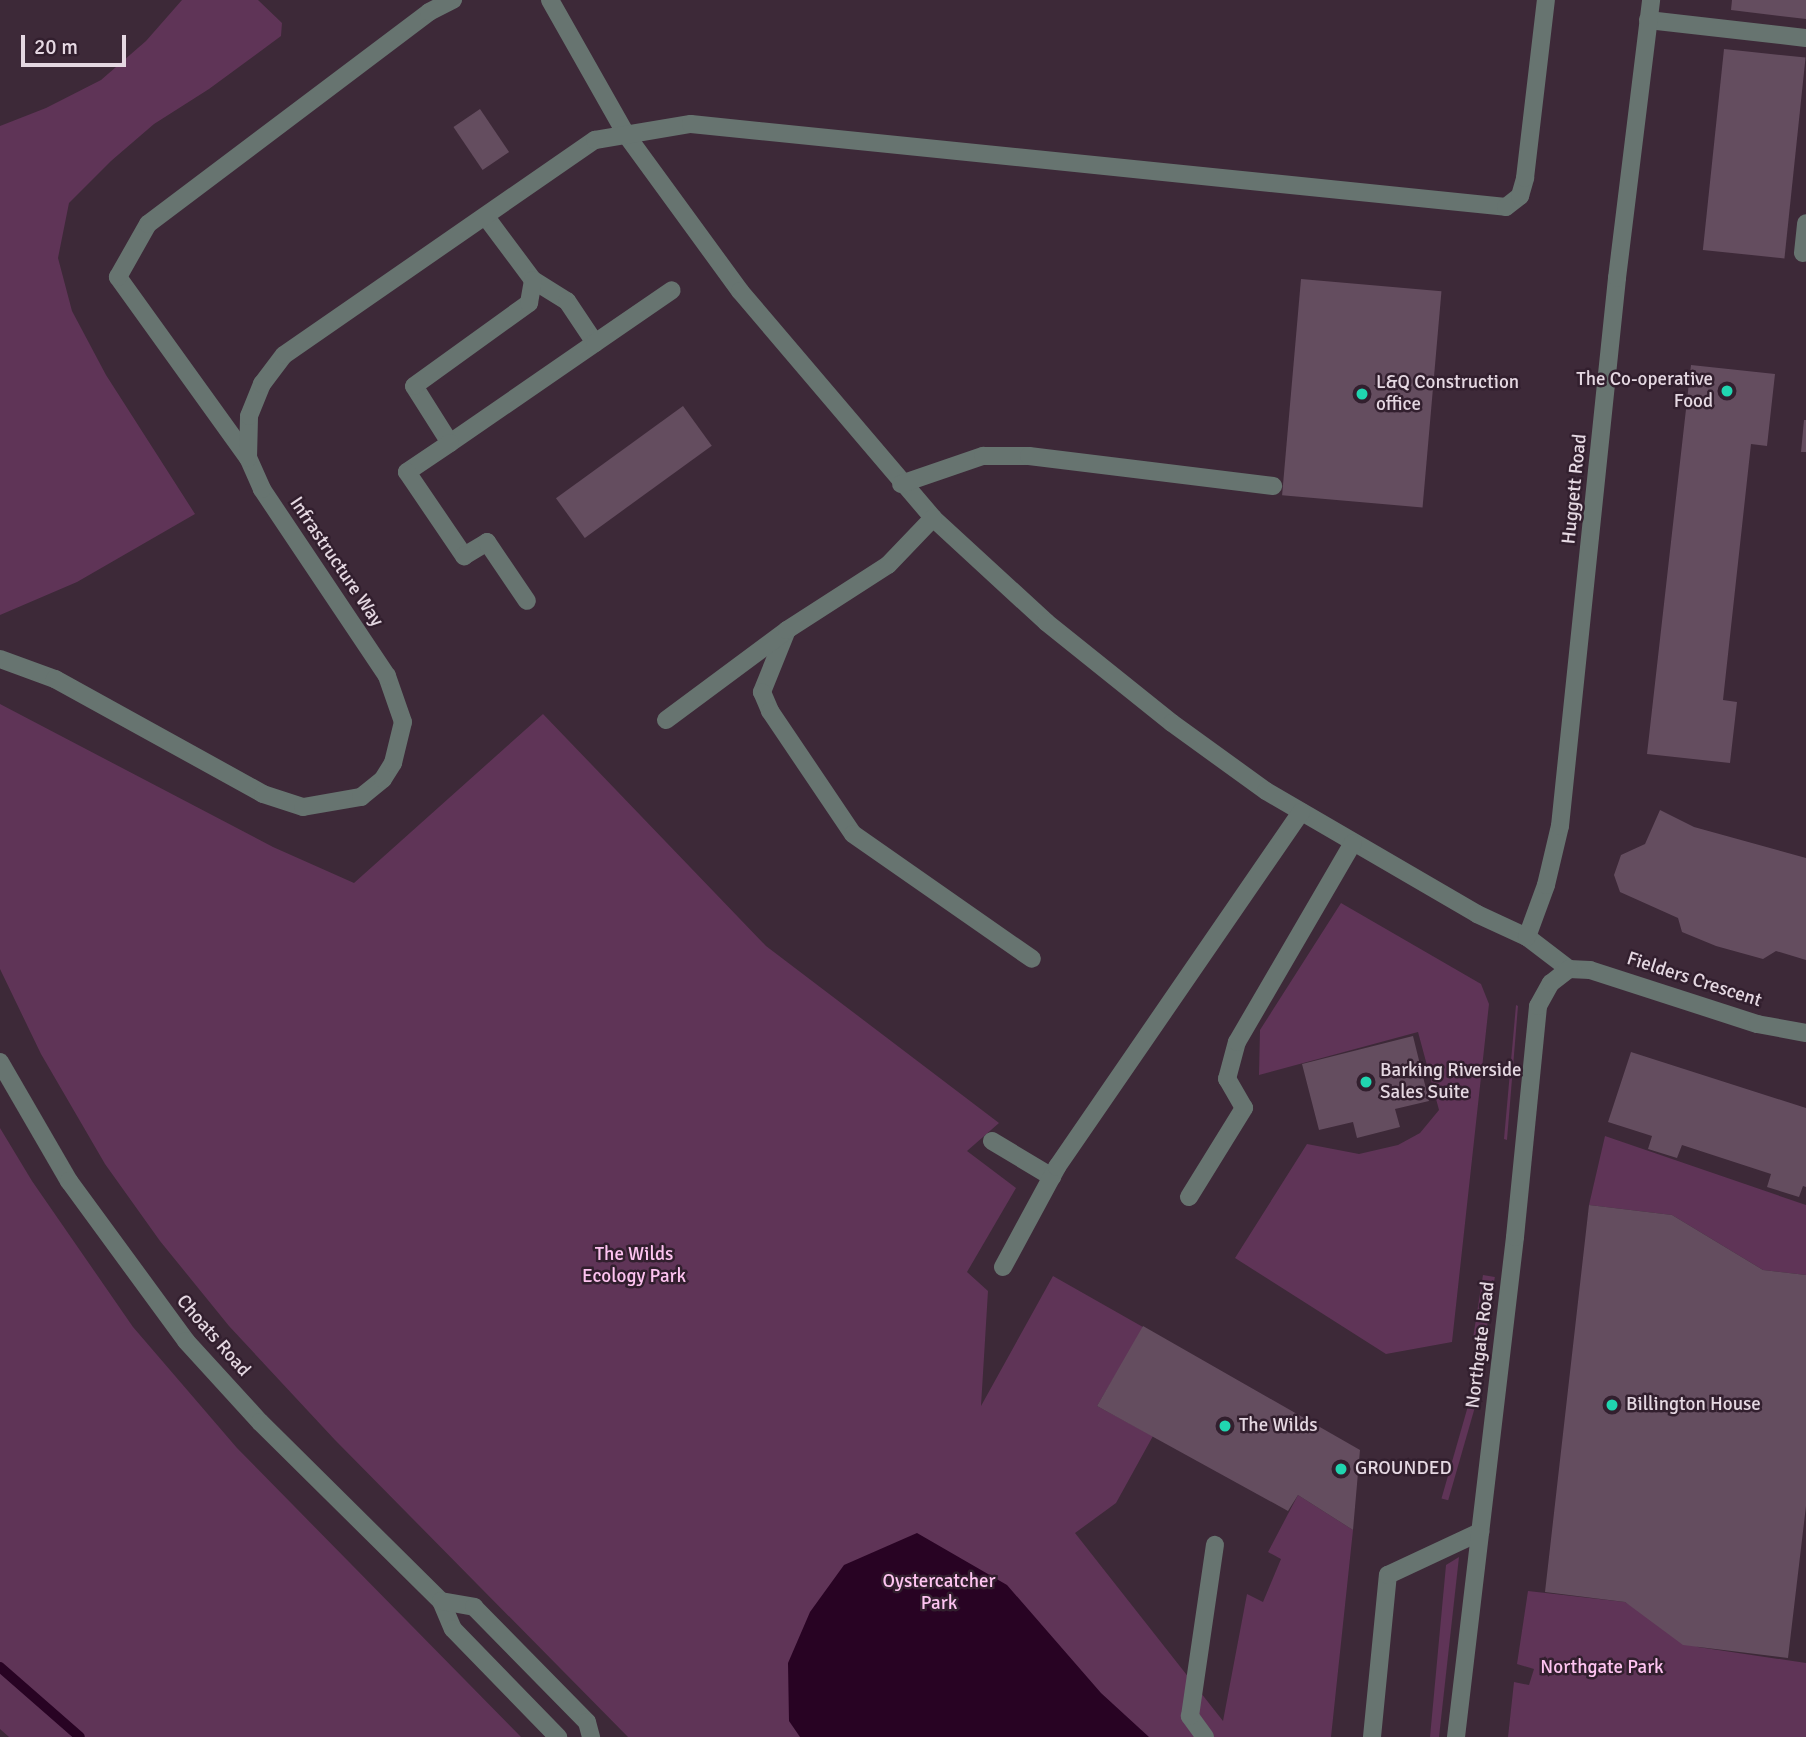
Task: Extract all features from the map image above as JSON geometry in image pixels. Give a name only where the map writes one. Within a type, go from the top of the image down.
[{"type":"street","points":[[248,458],[118,277],[148,224],[429,12],[453,0]]},
{"type":"street","points":[[550,0],[627,136],[740,291],[901,484],[933,518],[1046,622],[1172,723],[1301,812],[1477,914],[1527,937],[1569,969]]},
{"type":"street","name":"Infrastructure Way","points":[[0,659],[55,679],[263,794],[303,807],[361,797],[383,779],[393,763],[403,722],[387,676],[262,489],[248,458],[249,416],[262,384],[284,355],[595,140],[691,124],[1506,207],[1520,196],[1525,178],[1546,0]]},
{"type":"street","name":"Huggett Road","points":[[1527,937],[1546,885],[1560,826],[1617,278],[1651,0]]},
{"type":"street","points":[[1648,20],[1806,38]]},
{"type":"street","points":[[486,217],[533,280],[567,302],[595,343]]},
{"type":"street","points":[[1803,253],[1806,222]]},
{"type":"street","points":[[450,443],[414,386],[529,303],[533,280]]},
{"type":"street","points":[[527,601],[486,542],[464,556],[407,472],[671,290]]},
{"type":"street","points":[[901,484],[984,456],[1030,456],[1273,486]]},
{"type":"street","points":[[666,720],[787,630],[888,565],[933,518]]},
{"type":"street","points":[[787,630],[762,692],[770,711],[853,834],[1032,959]]},
{"type":"street","points":[[1003,1267],[1052,1177],[1301,812]]},
{"type":"street","points":[[1189,1197],[1244,1108],[1227,1079],[1237,1042],[1353,843]]},
{"type":"street","name":"Fielders Crescent","points":[[1569,969],[1599,972],[1757,1024],[1806,1033]]},
{"type":"street","name":"Northgate Road","points":[[1456,1737],[1538,1006],[1550,983],[1569,969]]},
{"type":"street","name":"Choats Road","points":[[0,1062],[69,1181],[186,1341],[260,1422],[441,1601],[453,1629],[558,1737]]},
{"type":"street","points":[[992,1141],[1052,1177]]},
{"type":"street","points":[[1373,1737],[1388,1575],[1480,1532]]},
{"type":"street","points":[[1205,1737],[1190,1716],[1215,1545]]},
{"type":"street","points":[[441,1601],[474,1607],[587,1722],[591,1737]]},
{"type":"green space","points":[[182,0],[258,0],[282,23],[281,36],[209,89],[154,124],[111,161],[69,203],[58,258],[72,311],[106,375],[195,514],[77,582],[0,615],[0,126],[46,108],[101,80],[146,41]]},
{"type":"green space","name":"The Wilds Ecology Park","points":[[0,704],[273,847],[354,883],[543,714],[766,946],[999,1123],[967,1151],[1016,1188],[967,1272],[988,1291],[981,1406],[1053,1276],[1194,1356],[1122,1364],[1097,1406],[1153,1436],[1116,1503],[1075,1533],[1223,1721],[1247,1594],[1263,1602],[1281,1559],[1268,1552],[1298,1495],[1353,1530],[1331,1737],[628,1737],[335,1440],[229,1326],[160,1241],[105,1164],[41,1054],[0,969]]},
{"type":"green space","points":[[1341,903],[1481,984],[1489,1004],[1452,1342],[1386,1354],[1235,1258],[1307,1144],[1359,1154],[1398,1145],[1420,1133],[1439,1110],[1418,1032],[1259,1075],[1260,1030]]},
{"type":"green space","points":[[1516,1005],[1518,1006],[1507,1140],[1504,1139]]},
{"type":"green space","points":[[0,1128],[32,1181],[133,1327],[237,1448],[521,1737],[9,1737],[0,1729]]},
{"type":"green space","points":[[1605,1136],[1806,1205],[1806,1275],[1763,1270],[1672,1215],[1589,1205]]},
{"type":"green space","points":[[1483,1275],[1495,1277],[1485,1341],[1473,1339]]},
{"type":"green space","points":[[1474,1385],[1481,1387],[1448,1500],[1441,1498]]},
{"type":"green space","points":[[1459,1557],[1439,1737],[1430,1737],[1446,1565]]},
{"type":"green space","name":"Northgate Park","points":[[1528,1591],[1625,1602],[1698,1647],[1806,1663],[1806,1737],[1508,1737],[1514,1682],[1529,1685],[1534,1669],[1517,1664]]},
{"type":"shaded area","points":[[917,1533],[1007,1585],[1101,1693],[1149,1737],[800,1737],[789,1721],[788,1663],[810,1612],[844,1565]]},
{"type":"building","points":[[1732,0],[1806,0],[1806,19],[1731,10]]},
{"type":"building","points":[[1724,49],[1806,58],[1784,258],[1703,250]]},
{"type":"building","points":[[480,109],[509,152],[483,170],[453,127]]},
{"type":"building","name":"L&Q Construction office","points":[[1301,279],[1441,291],[1423,507],[1282,495]]},
{"type":"building","points":[[1691,365],[1775,374],[1767,446],[1751,444],[1723,700],[1737,702],[1730,763],[1647,754]]},
{"type":"building","points":[[683,406],[712,446],[585,538],[556,498]]},
{"type":"building","points":[[1804,420],[1806,452],[1801,452]]},
{"type":"building","points":[[1660,810],[1694,827],[1806,858],[1806,960],[1776,951],[1763,959],[1716,946],[1682,932],[1678,918],[1620,892],[1614,875],[1621,855],[1645,844]]},
{"type":"building","name":"Barking Riverside Sales Suite","points":[[1413,1036],[1429,1101],[1395,1109],[1400,1127],[1357,1138],[1353,1122],[1319,1130],[1302,1064]]},
{"type":"building","points":[[1631,1052],[1806,1108],[1806,1187],[1803,1186],[1799,1197],[1767,1187],[1771,1174],[1682,1145],[1677,1158],[1648,1149],[1652,1136],[1608,1122]]},
{"type":"building","points":[[1589,1205],[1672,1215],[1763,1270],[1806,1275],[1806,1506],[1788,1658],[1683,1645],[1625,1602],[1545,1592]]},
{"type":"building","name":"The Wilds","points":[[1143,1326],[1360,1450],[1353,1530],[1298,1495],[1288,1511],[1097,1406]]},
{"type":"waterway","points":[[0,1667],[80,1737]]},
{"type":"place","name":"The Co-operative Food","points":[[1727,391]]},
{"type":"place","name":"L&Q Construction office","points":[[1362,394]]},
{"type":"place","name":"Barking Riverside Sales Suite","points":[[1366,1082]]},
{"type":"place","name":"Billington House","points":[[1612,1405]]},
{"type":"place","name":"The Wilds","points":[[1225,1426]]},
{"type":"place","name":"GROUNDED","points":[[1341,1469]]},
{"type":"park label","name":"Oystercatcher Park","points":[[939,1593]]}]
